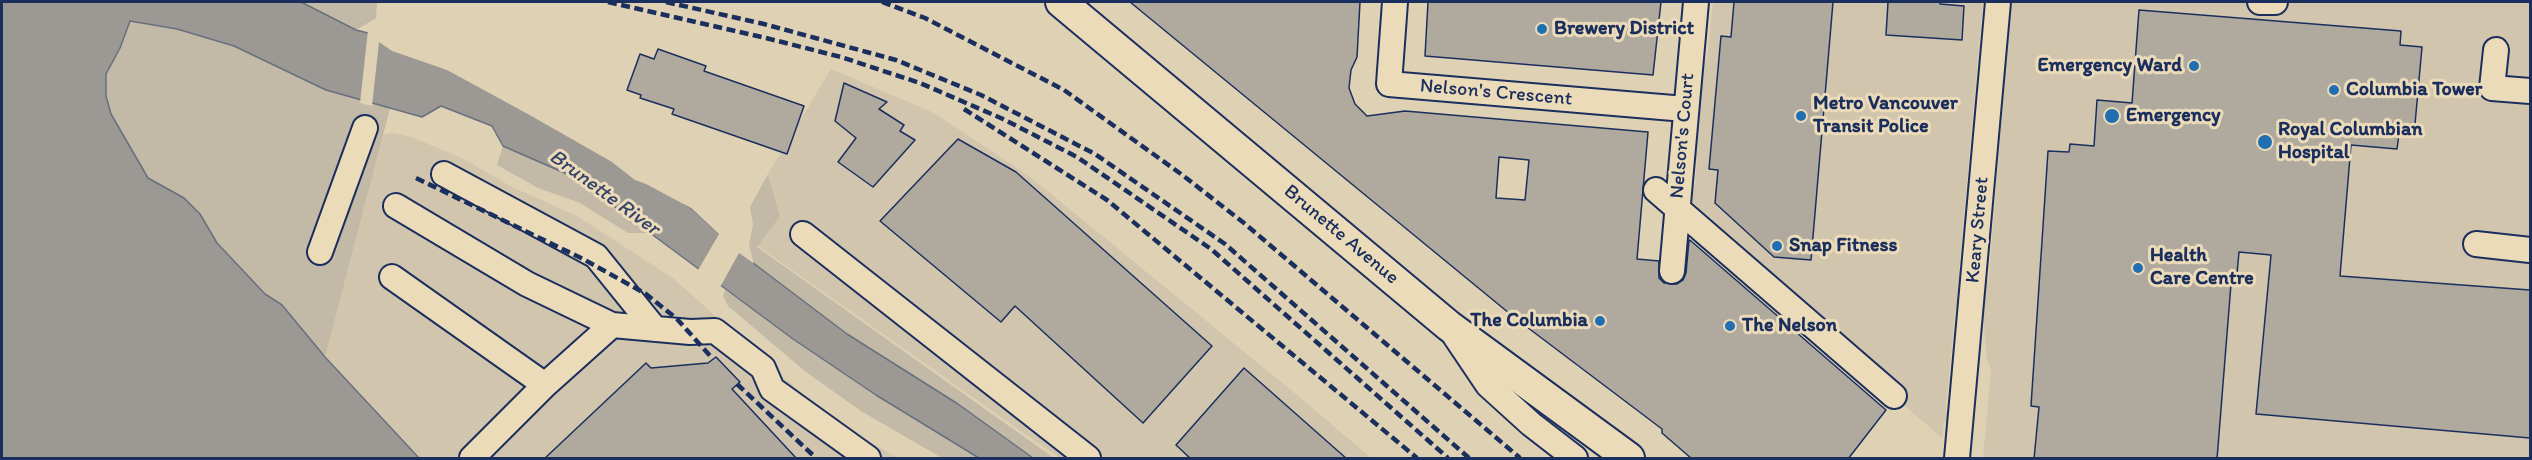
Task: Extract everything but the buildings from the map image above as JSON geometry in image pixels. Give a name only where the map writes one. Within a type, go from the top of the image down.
[{"type":"main road","name":"Brunette Avenue","points":[[1061,2],[1449,326],[1629,459]]},
{"type":"street","name":"Nelson's Crescent","points":[[1395,2],[1389,84],[1685,109]]},
{"type":"street","name":"Nelson's Court","points":[[1671,271],[1696,2]]},
{"type":"street","name":"Keary Street","points":[[1957,459],[1998,2]]},
{"type":"street","points":[[2260,2],[2275,2]]},
{"type":"street","points":[[2496,50],[2492,88],[2530,91]]},
{"type":"street","points":[[320,252],[365,128]]},
{"type":"street","points":[[444,174],[596,256],[655,329]]},
{"type":"street","points":[[1656,190],[1894,396]]},
{"type":"street","points":[[396,206],[527,284],[612,325],[690,332],[716,331],[763,369],[772,389],[868,459]]},
{"type":"street","points":[[803,234],[1088,459]]},
{"type":"street","points":[[2476,244],[2530,250]]},
{"type":"street","points":[[392,277],[545,385]]},
{"type":"street","points":[[472,459],[545,385],[612,325]]},
{"type":"street","points":[[1449,326],[1488,385],[1531,424],[1575,459]]},
{"type":"shaded area","points":[[2,2],[173,25],[144,24],[177,29],[234,46],[277,67],[390,108],[325,357],[282,305],[265,294],[217,243],[200,214],[148,178]]},
{"type":"shaded area","points":[[224,2],[377,2],[376,18],[356,30]]},
{"type":"shaded area","points":[[1713,2],[1983,2],[1959,269],[1962,277],[1959,304],[1955,310],[1946,409],[1949,412],[1948,421],[1944,422],[1942,438],[1686,216],[1691,189],[1695,185],[1697,163],[1692,156],[1701,66],[1707,60]]},
{"type":"shaded area","name":"Royal Columbian Hospital","points":[[2011,2],[2530,2],[2530,458],[1983,458],[1991,370],[1987,358],[1982,307],[1985,286],[1989,277]]},
{"type":"shaded area","points":[[831,69],[934,113],[1029,176],[1371,458],[1059,458],[755,244],[780,215],[768,174]]},
{"type":"shaded area","points":[[394,133],[411,137],[462,158],[512,187],[577,216],[674,279],[829,418],[898,458],[419,458],[325,357],[383,134]]},
{"type":"shaded area","points":[[503,146],[576,178],[648,233],[628,233],[580,203],[538,188],[497,165]]},
{"type":"shaded area","points":[[768,174],[780,216],[757,247],[1054,458],[1033,458],[958,404],[847,334],[754,264],[749,245],[753,225],[750,207]]},
{"type":"shaded area","points":[[725,290],[876,395],[979,458],[942,458],[861,411],[806,372],[728,306],[723,296]]},
{"type":"water","name":"Brunette River","points":[[2,2],[301,2],[356,30],[388,38],[554,121],[658,186],[691,208],[744,256],[847,334],[958,404],[1033,458],[979,458],[876,395],[793,339],[576,178],[503,146],[492,126],[441,106],[422,117],[326,90],[234,46],[177,29],[130,21],[120,48],[106,74],[106,96],[111,114],[148,178],[184,198],[200,214],[217,243],[265,294],[282,305],[325,357],[419,458],[2,458]]},
{"type":"pier","points":[[368,30],[389,35],[437,58],[467,67],[529,95],[556,119],[640,159],[660,184],[693,206],[751,258],[754,264],[739,253],[719,289],[697,272],[719,234],[691,208],[635,180],[612,162],[447,70],[392,51],[379,42],[372,106],[360,103]]},
{"type":"railway","points":[[608,2],[841,57],[920,83],[1003,119],[1077,157],[1211,249],[1448,458]]},
{"type":"railway","points":[[666,2],[764,24],[896,60],[981,95],[1095,154],[1225,244],[1469,458]]},
{"type":"railway","points":[[882,2],[925,18],[1064,90],[1181,174],[1244,223],[1520,458]]},
{"type":"railway","points":[[964,109],[1107,200],[1417,458]]},
{"type":"railway","points":[[416,178],[583,259],[646,294],[677,319],[713,359]]},
{"type":"railway","points":[[737,384],[816,458]]},
{"type":"place","name":"Brewery District","points":[[1542,29]]},
{"type":"place","name":"Emergency Ward","points":[[2194,66]]},
{"type":"place","name":"Columbia Tower","points":[[2334,90]]},
{"type":"place","name":"Metro Vancouver Transit Police","points":[[1801,116]]},
{"type":"place","name":"Emergency","points":[[2112,116]]},
{"type":"place","name":"Royal Columbian Hospital","points":[[2265,142]]},
{"type":"place","name":"Snap Fitness","points":[[1777,246]]},
{"type":"place","name":"Health Care Centre","points":[[2138,268]]},
{"type":"place","name":"The Columbia","points":[[1600,321]]},
{"type":"place","name":"The Nelson","points":[[1730,326]]}]
